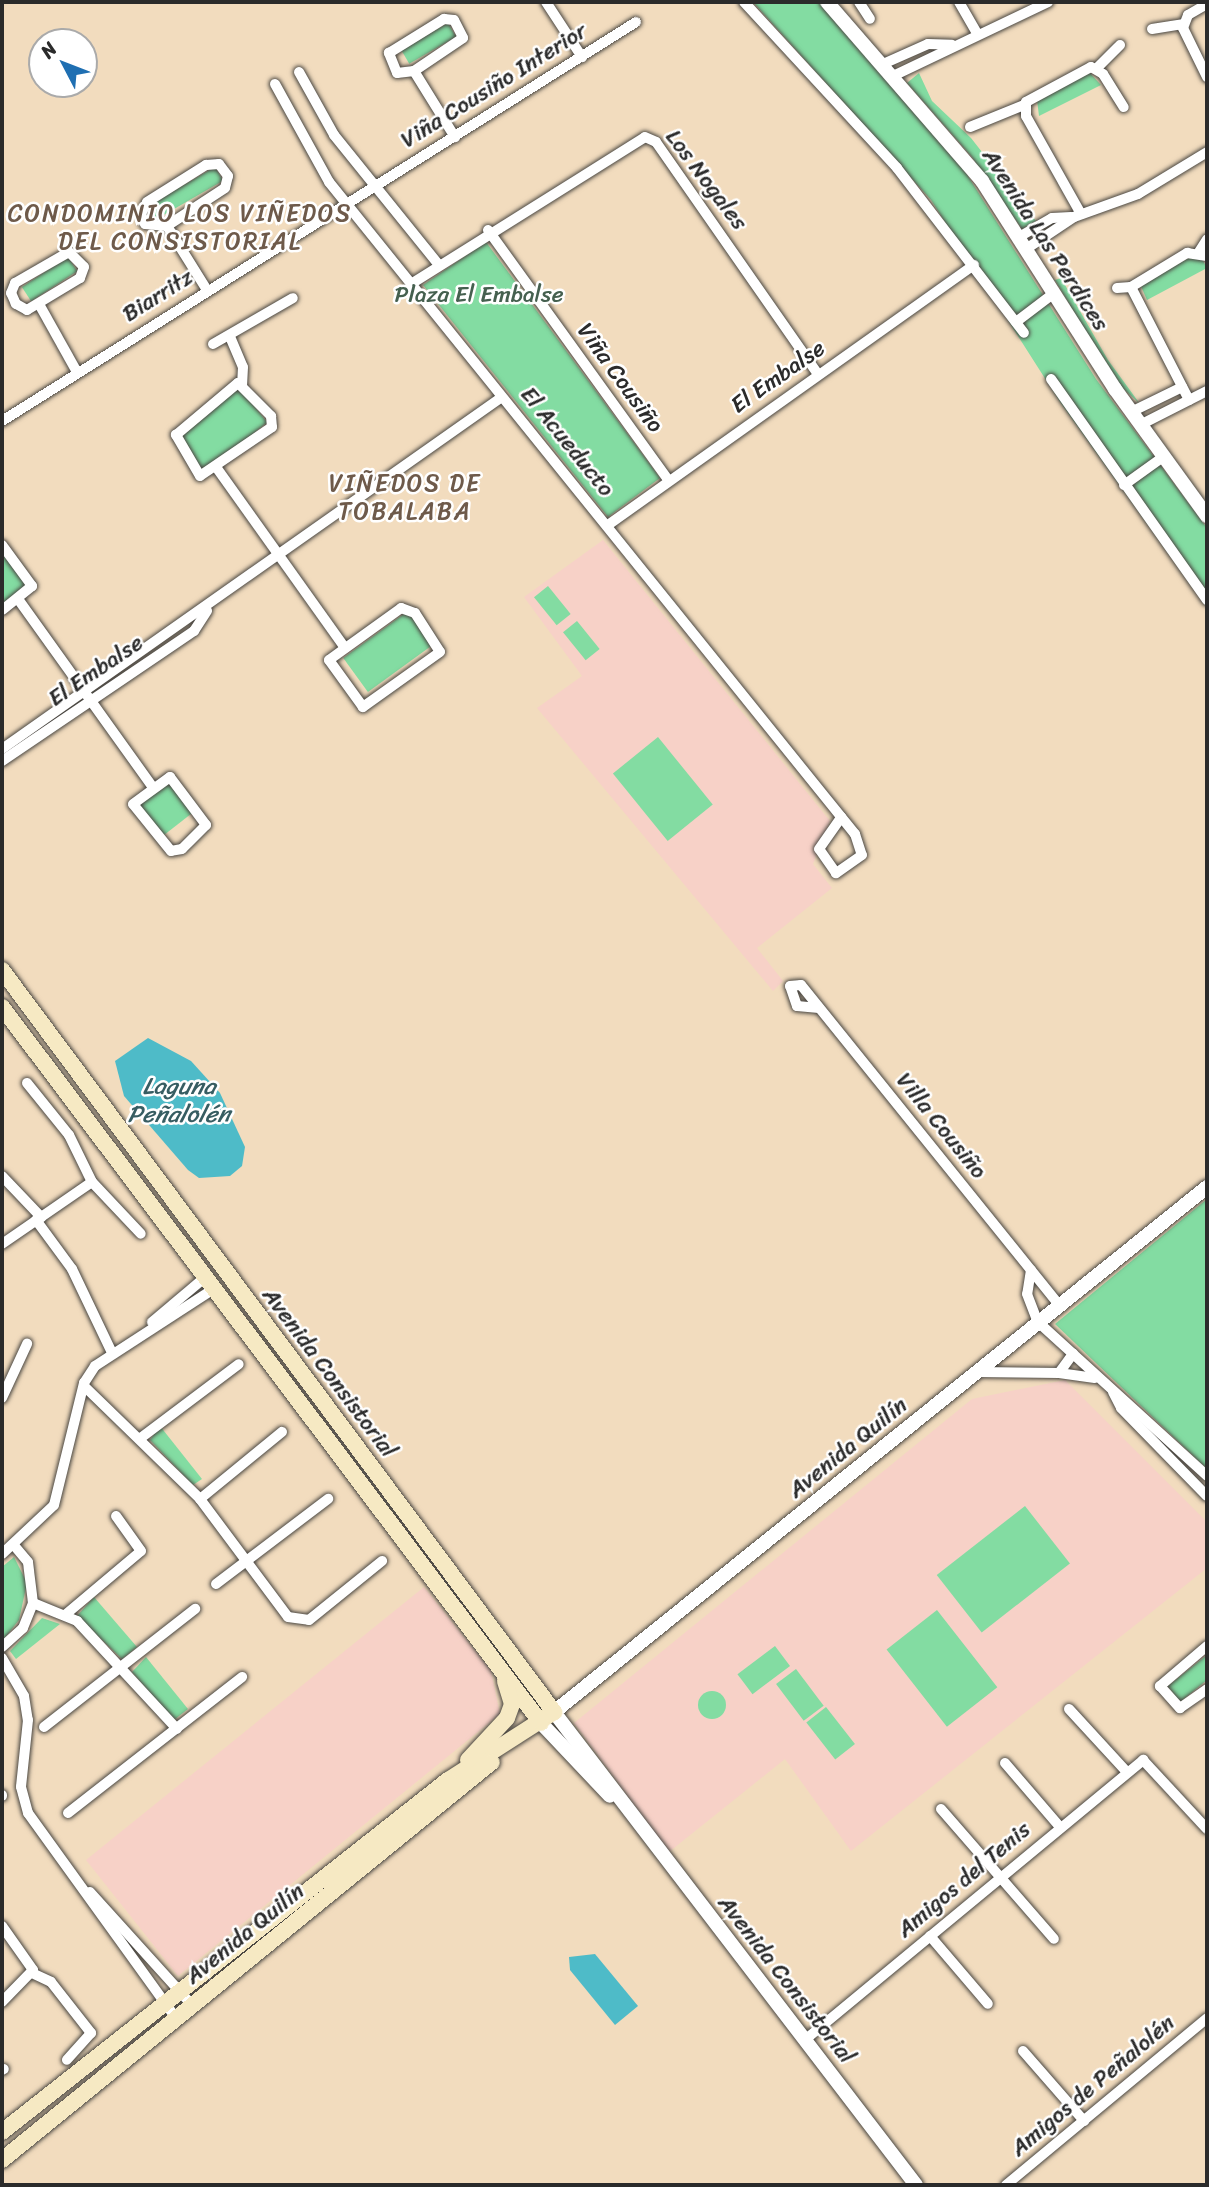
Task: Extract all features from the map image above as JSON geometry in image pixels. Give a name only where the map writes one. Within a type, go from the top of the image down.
[{"type":"main road","name":"Avenida Consistorial","points":[[2,970],[554,1712]]},
{"type":"main road","name":"Avenida Consistorial","points":[[2,1007],[207,1285],[541,1723]]},
{"type":"main road","points":[[115,1160],[129,1161],[134,1148]]},
{"type":"main road","points":[[368,1496],[379,1494],[384,1484]]},
{"type":"main road","points":[[403,1542],[419,1532]]},
{"type":"main road","points":[[448,1780],[508,1718],[510,1693],[501,1669]]},
{"type":"main road","name":"Avenida Quilín","points":[[2,2160],[554,1712]]},
{"type":"main road","name":"Avenida Quilín","points":[[2,2132],[448,1780],[516,1742]]},
{"type":"street","points":[[546,2],[582,57]]},
{"type":"street","points":[[744,2],[897,168],[1024,333]]},
{"type":"street","name":"Avenida Las Perdices","points":[[827,2],[965,159],[1028,242],[1054,293],[1131,412],[1207,516]]},
{"type":"street","points":[[859,2],[870,19]]},
{"type":"street","points":[[959,2],[976,33]]},
{"type":"street","points":[[893,76],[976,33],[1048,2]]},
{"type":"street","points":[[1152,29],[1183,24],[1207,4]]},
{"type":"street","points":[[444,19],[454,20],[463,38],[414,71],[397,74],[389,53],[444,19]]},
{"type":"street","name":"Viña Cousiño Interior","points":[[374,185],[636,22]]},
{"type":"street","points":[[1183,24],[1207,76]]},
{"type":"street","points":[[883,64],[928,44],[952,45]]},
{"type":"street","points":[[970,127],[1024,105],[1084,69],[1096,69],[1120,45]]},
{"type":"street","points":[[1096,69],[1124,107]]},
{"type":"street","points":[[414,71],[454,137]]},
{"type":"street","points":[[299,72],[334,135],[438,264]]},
{"type":"street","name":"El Acueducto","points":[[275,84],[346,204],[608,525],[841,817],[862,855],[836,873],[819,849],[841,817]]},
{"type":"street","points":[[1024,105],[1078,216]]},
{"type":"street","name":"Los Nogales","points":[[411,284],[488,230],[645,137],[656,142],[818,374]]},
{"type":"street","points":[[1028,242],[1078,216],[1138,194],[1207,152]]},
{"type":"street","points":[[206,164],[219,164],[228,176],[225,188],[167,226],[149,228],[142,208],[206,164]]},
{"type":"street","name":"Biarritz","points":[[2,421],[374,185]]},
{"type":"street","points":[[1028,242],[1052,218],[1078,216]]},
{"type":"street","points":[[167,226],[206,290]]},
{"type":"street","name":"Viña Cousiño","points":[[488,230],[668,481]]},
{"type":"street","points":[[1117,288],[1131,287],[1203,254],[1207,239]]},
{"type":"street","points":[[62,254],[75,256],[84,267],[80,278],[39,304],[24,310],[11,288],[62,254]]},
{"type":"street","name":"El Embalse","points":[[608,525],[974,265]]},
{"type":"street","points":[[1131,287],[1189,400]]},
{"type":"street","points":[[1016,322],[1054,293]]},
{"type":"street","points":[[213,345],[231,339],[293,298]]},
{"type":"street","points":[[39,304],[77,372]]},
{"type":"street","points":[[231,339],[243,367],[242,386],[274,422],[216,467],[196,473],[176,435],[232,387],[242,386]]},
{"type":"street","points":[[1051,379],[1207,600]]},
{"type":"street","points":[[1131,412],[1182,387]]},
{"type":"street","points":[[1140,425],[1207,391]]},
{"type":"street","name":"El Embalse","points":[[2,749],[194,631],[207,610],[502,397]]},
{"type":"street","points":[[1124,485],[1163,457]]},
{"type":"street","points":[[216,467],[345,648]]},
{"type":"street","points":[[2,545],[32,586],[2,610]]},
{"type":"street","points":[[18,599],[152,785]]},
{"type":"street","points":[[409,608],[440,652],[363,707],[329,665],[345,648],[409,608]]},
{"type":"street","name":"El Embalse","points":[[2,761],[87,695]]},
{"type":"street","points":[[170,777],[204,817],[202,832],[182,849],[162,846],[134,811],[152,785],[170,777]]},
{"type":"street","name":"Villa Cousiño","points":[[819,1007],[1059,1304]]},
{"type":"street","points":[[27,1083],[69,1135],[92,1182],[141,1234]]},
{"type":"street","points":[[2,1176],[38,1218],[72,1269],[112,1353]]},
{"type":"street","points":[[2,1244],[92,1182]]},
{"type":"street","name":"Avenida Quilín","points":[[554,1712],[1207,1187]]},
{"type":"street","points":[[1031,1270],[1027,1294],[1038,1322],[1207,1476]]},
{"type":"street","points":[[2,1554],[59,1493],[83,1386],[112,1353],[207,1285]]},
{"type":"street","points":[[2,1398],[27,1344]]},
{"type":"street","points":[[1059,1373],[1073,1354]]},
{"type":"street","points":[[142,1437],[239,1364]]},
{"type":"street","points":[[977,1372],[1059,1373],[1097,1378]]},
{"type":"street","points":[[83,1386],[142,1437],[200,1499],[278,1611],[309,1620],[382,1561]]},
{"type":"street","points":[[1113,1392],[1121,1408],[1207,1496]]},
{"type":"street","points":[[200,1499],[282,1432]]},
{"type":"street","points":[[216,1584],[245,1565],[328,1499]]},
{"type":"street","points":[[65,1615],[141,1552],[116,1516]]},
{"type":"street","points":[[2,1647],[23,1628],[33,1603],[31,1573],[13,1544]]},
{"type":"street","points":[[33,1603],[65,1615],[124,1668],[177,1730]]},
{"type":"street","points":[[44,1727],[124,1668],[195,1609]]},
{"type":"street","points":[[1207,1646],[1160,1686],[1180,1708],[1207,1689]]},
{"type":"street","points":[[2,1658],[24,1696],[28,1720],[21,1787],[28,1813],[176,2018]]},
{"type":"street","points":[[68,1813],[242,1677]]},
{"type":"street","points":[[1069,1709],[1127,1772]]},
{"type":"street","name":"Avenida Consistorial","points":[[554,1712],[620,1803],[806,2039],[916,2185]]},
{"type":"street","name":"Avenida Consistorial","points":[[541,1723],[587,1779],[620,1803]]},
{"type":"street","name":"Amigos del Tenis","points":[[806,2039],[1143,1759],[1151,1761],[1207,1829]]},
{"type":"street","points":[[1005,1763],[1060,1827]]},
{"type":"street","points":[[941,1809],[1054,1939]]},
{"type":"street","points":[[85,1889],[137,1941],[192,2006]]},
{"type":"street","points":[[2,1926],[32,1973],[51,1982],[103,2051]]},
{"type":"street","points":[[930,1936],[988,2004]]},
{"type":"street","points":[[127,1950],[137,1941]]},
{"type":"street","points":[[2,2002],[32,1973]]},
{"type":"street","name":"Amigos de Peñalolén","points":[[1006,2185],[1207,2018]]},
{"type":"street","points":[[67,2060],[91,2037]]},
{"type":"street","points":[[1023,2050],[1084,2121]]},
{"type":"shaded area","points":[[603,540],[830,821],[813,864],[832,888],[757,948],[783,981],[773,991],[537,708],[582,676],[524,597]]},
{"type":"shaded area","points":[[1065,1380],[1207,1522],[1207,1568],[851,1851],[785,1759],[669,1852],[574,1723],[972,1399]]},
{"type":"shaded area","points":[[424,1587],[491,1671],[500,1714],[178,1976],[86,1860]]},
{"type":"green space","points":[[753,2],[819,2],[966,173],[1096,379],[1207,528],[1207,608],[1060,402],[931,200]]},
{"type":"green space","points":[[448,23],[456,37],[409,64],[401,50]]},
{"type":"green space","points":[[1089,72],[1101,85],[1039,116],[1037,100]]},
{"type":"green space","points":[[919,73],[932,101],[971,138],[1036,221],[1022,229],[972,157],[907,83]]},
{"type":"green space","points":[[215,167],[223,181],[155,220],[147,206]]},
{"type":"green space","name":"Plaza El Embalse","points":[[486,242],[660,478],[608,517],[423,285]]},
{"type":"green space","points":[[68,257],[77,271],[31,301],[22,287]]},
{"type":"green space","points":[[1191,257],[1201,257],[1207,268],[1147,300],[1140,284]]},
{"type":"green space","points":[[1061,278],[1108,360],[1140,404],[1116,382],[1055,280]]},
{"type":"green space","points":[[237,385],[267,422],[204,473],[174,436]]},
{"type":"green space","points":[[2,550],[28,584],[2,605]]},
{"type":"green space","points":[[548,586],[571,614],[557,625],[534,597]]},
{"type":"green space","points":[[412,608],[437,642],[368,692],[343,658]]},
{"type":"green space","points":[[577,621],[600,649],[586,660],[563,632]]},
{"type":"green space","points":[[658,737],[713,805],[668,841],[613,774]]},
{"type":"green space","points":[[168,776],[195,811],[163,836],[136,801]]},
{"type":"green space","points":[[1207,1199],[1207,1469],[1055,1324]]},
{"type":"green space","points":[[160,1426],[202,1479],[193,1485],[150,1440]]},
{"type":"green space","points":[[1025,1506],[1070,1564],[982,1632],[937,1575]]},
{"type":"green space","points":[[14,1557],[27,1583],[19,1620],[3,1640],[2,1567]]},
{"type":"green space","points":[[94,1597],[137,1647],[122,1659],[77,1616]]},
{"type":"green space","points":[[937,1610],[997,1687],[947,1727],[887,1649]]},
{"type":"green space","points":[[42,1618],[60,1624],[16,1659],[10,1651]]},
{"type":"green space","points":[[775,1646],[790,1666],[753,1694],[737,1674]]},
{"type":"green space","points":[[1207,1655],[1207,1680],[1180,1702],[1168,1686]]},
{"type":"green space","points":[[146,1657],[188,1709],[174,1720],[132,1672]]},
{"type":"green space","points":[[796,1669],[824,1706],[804,1721],[776,1684]]},
{"type":"green space","points":[[712,1691],[722,1695],[726,1705],[722,1715],[712,1719],[702,1715],[698,1705],[702,1695]]},
{"type":"green space","points":[[826,1707],[855,1744],[835,1759],[806,1722]]},
{"type":"water","name":"Laguna Peñalolén","points":[[148,1038],[191,1061],[220,1093],[245,1147],[242,1166],[230,1176],[199,1178],[188,1170],[124,1096],[115,1061]]},
{"type":"water","points":[[595,1954],[638,2006],[615,2025],[570,1970],[569,1957]]},
{"type":"district","name":"CONDOMINIO LOS VIÑEDOS DEL CONSISTORIAL","points":[[180,228]]},
{"type":"district","name":"VIÑEDOS DE TOBALABA","points":[[405,498]]}]
